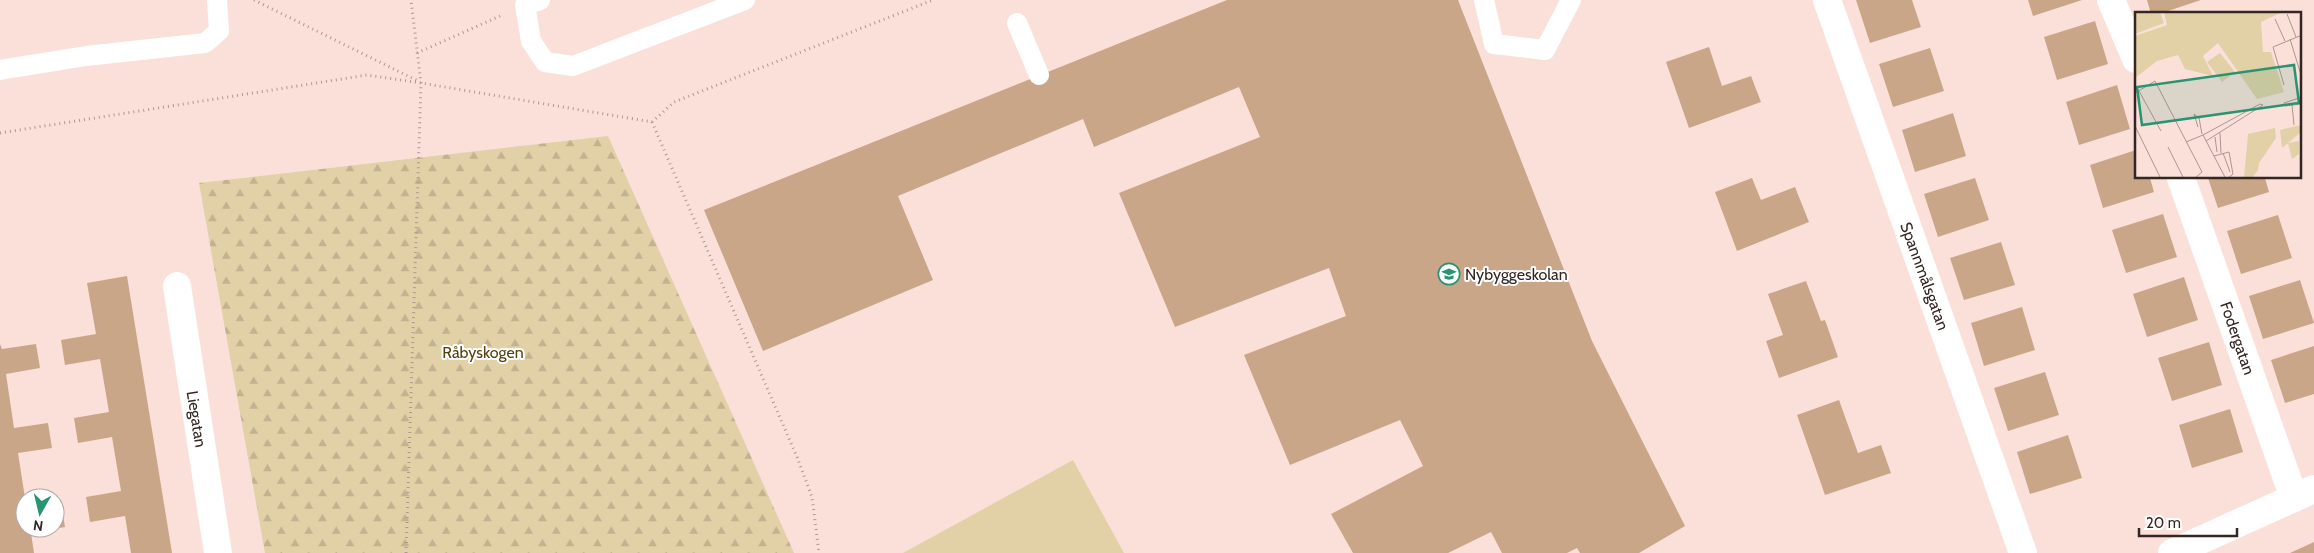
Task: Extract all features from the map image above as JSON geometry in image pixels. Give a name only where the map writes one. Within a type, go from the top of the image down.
[{"type":"street","name":"Spannmålsgatan","points":[[1827,0],[2023,553]]},
{"type":"street","points":[[2111,0],[2135,57]]},
{"type":"street","name":"Fodergatan","points":[[2181,179],[2304,493]]},
{"type":"street","name":"Liegatan","points":[[177,286],[218,553]]},
{"type":"street","points":[[2172,553],[2304,493]]},
{"type":"lane","points":[[0,70],[86,56],[205,44],[220,31],[217,0]]},
{"type":"lane","points":[[533,2],[531,41],[545,62],[573,66],[745,0]]},
{"type":"lane","points":[[1484,0],[1494,44],[1545,50],[1571,0]]},
{"type":"lane","points":[[1017,23],[1039,76]]},
{"type":"path","points":[[254,0],[421,83]]},
{"type":"path","points":[[406,553],[421,83],[411,0]]},
{"type":"path","points":[[652,122],[674,102],[933,0]]},
{"type":"path","points":[[417,53],[533,2]]},
{"type":"path","points":[[0,133],[367,76],[421,83],[652,122]]},
{"type":"path","points":[[652,122],[797,457],[812,498],[819,553]]},
{"type":"green space","name":"Råbyskogen","points":[[608,136],[794,553],[265,553],[199,183]]},
{"type":"green space","points":[[1073,460],[1124,553],[903,553]]},
{"type":"building","name":"Nybyggeskolan","points":[[1227,0],[1458,0],[1592,341],[1685,526],[1639,553],[1580,553],[1577,548],[1567,553],[1502,553],[1491,532],[1448,553],[1353,553],[1331,514],[1423,466],[1400,420],[1290,465],[1244,355],[1346,316],[1329,268],[1175,327],[1119,193],[1260,137],[1239,87],[1094,147],[1083,119],[898,196],[933,280],[763,351],[704,210]]},
{"type":"building","points":[[1856,0],[1912,0],[1921,27],[1870,43]]},
{"type":"building","points":[[2028,0],[2082,0],[2033,16]]},
{"type":"building","points":[[2147,0],[2201,0],[2165,12],[2150,12]]},
{"type":"building","points":[[2095,21],[2108,64],[2057,80],[2044,37]]},
{"type":"building","points":[[1709,47],[1722,86],[1751,76],[1761,102],[1689,128],[1666,62]]},
{"type":"building","points":[[1930,48],[1944,91],[1893,107],[1879,64]]},
{"type":"building","points":[[2117,85],[2130,129],[2079,145],[2066,102]]},
{"type":"building","points":[[1953,113],[1966,156],[1915,172],[1902,130]]},
{"type":"building","points":[[2135,150],[2135,179],[2150,179],[2154,192],[2103,208],[2090,165]]},
{"type":"building","points":[[1752,178],[1761,200],[1795,187],[1809,222],[1737,251],[1715,192]]},
{"type":"building","points":[[1975,178],[1989,220],[1938,237],[1924,194]]},
{"type":"building","points":[[2208,179],[2265,179],[2269,192],[2218,208]]},
{"type":"building","points":[[2163,214],[2177,257],[2126,273],[2112,230]]},
{"type":"building","points":[[2278,215],[2292,258],[2241,274],[2227,231]]},
{"type":"building","points":[[2001,242],[2015,285],[1964,300],[1950,258]]},
{"type":"building","points":[[127,276],[172,553],[131,553],[125,516],[90,522],[86,497],[121,491],[112,437],[78,443],[74,418],[109,412],[100,359],[65,365],[61,340],[96,334],[87,283]]},
{"type":"building","points":[[2184,277],[2198,320],[2147,337],[2133,294]]},
{"type":"building","points":[[2300,280],[2314,323],[2263,339],[2249,296]]},
{"type":"building","points":[[1806,281],[1821,321],[1825,320],[1838,357],[1779,378],[1766,341],[1783,335],[1768,294]]},
{"type":"building","points":[[2022,307],[2035,350],[1984,366],[1971,323]]},
{"type":"building","points":[[2209,342],[2222,385],[2172,401],[2158,358]]},
{"type":"building","points":[[0,344],[2,349],[36,344],[40,368],[6,374],[14,428],[48,423],[52,448],[18,453],[23,488],[15,488],[15,538],[32,538],[34,553],[0,553]]},
{"type":"building","points":[[2314,346],[2314,394],[2285,403],[2271,360]]},
{"type":"building","points":[[2045,372],[2059,415],[2008,431],[1994,388]]},
{"type":"building","points":[[1839,400],[1858,453],[1881,445],[1891,473],[1825,495],[1797,415]]},
{"type":"building","points":[[2230,409],[2243,452],[2192,468],[2179,425]]},
{"type":"building","points":[[2068,435],[2082,478],[2030,494],[2017,452]]},
{"type":"building","points":[[2314,542],[2314,553],[2290,553]]},
{"type":"place","name":"Nybyggeskolan","points":[[1449,274]]}]
